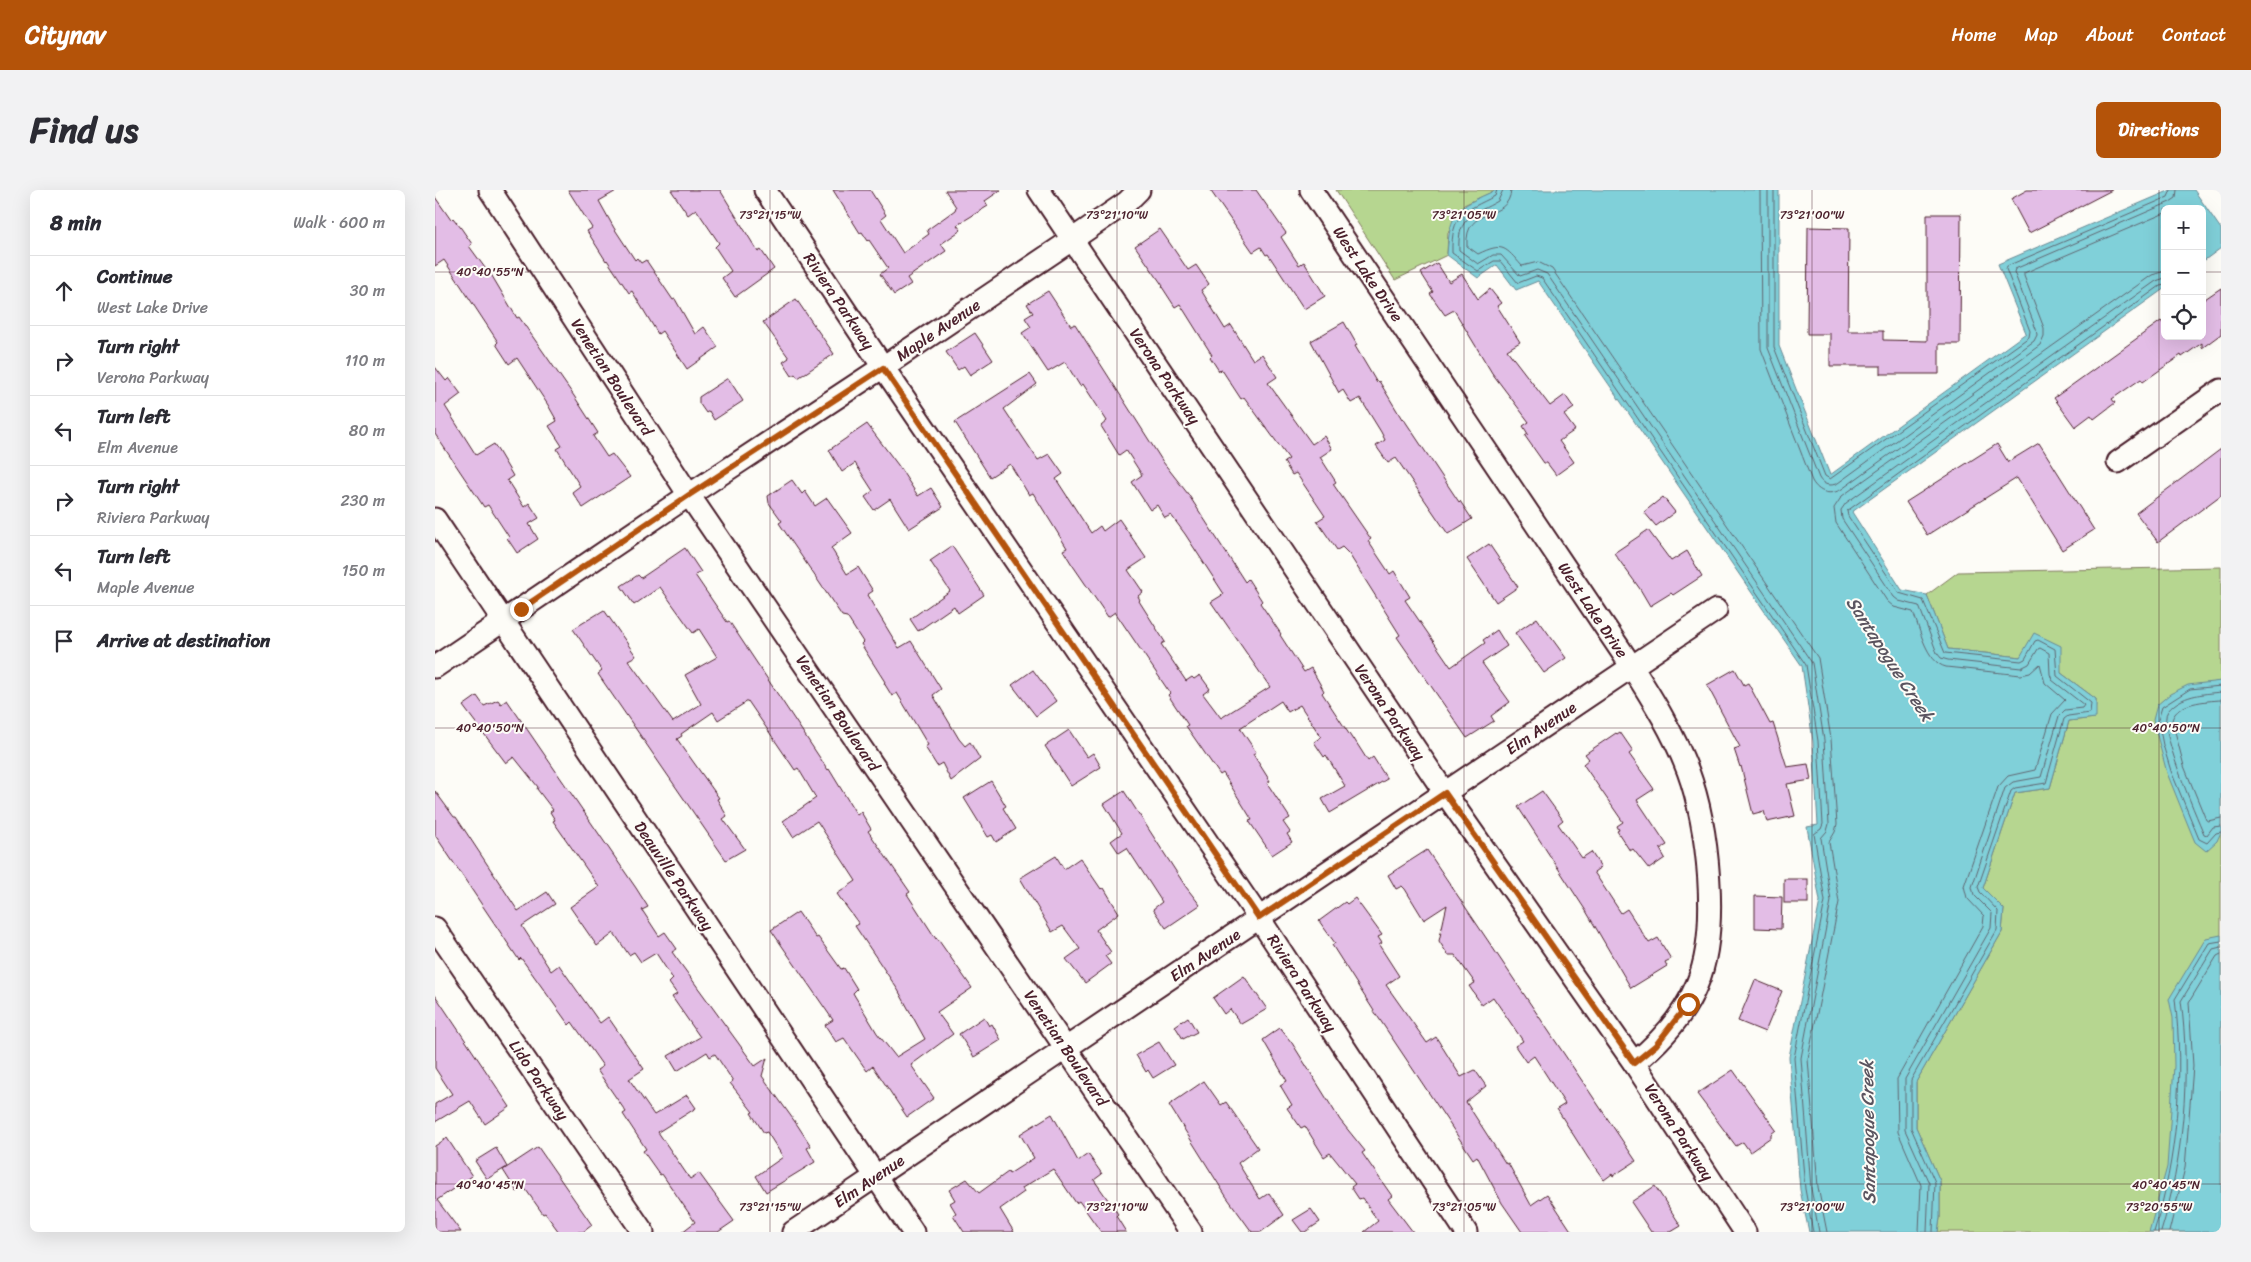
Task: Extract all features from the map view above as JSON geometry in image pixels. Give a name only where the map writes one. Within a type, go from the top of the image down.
[{"type":"street","name":"Venetian Boulevard","points":[[491,190],[689,495],[1191,1232]]},
{"type":"street","name":"Riviera Parkway","points":[[765,190],[883,368],[1259,918],[1467,1232]]},
{"type":"street","name":"Verona Parkway","points":[[1039,190],[1445,793],[1634,1063],[1745,1232]]},
{"type":"street","name":"Maple Avenue","points":[[435,667],[689,495],[883,368],[1127,202],[1139,190]]},
{"type":"street","name":"West Lake Drive","points":[[1311,190],[1632,667],[1661,714],[1688,771],[1697,802],[1704,838],[1709,892],[1706,952],[1698,982],[1688,1004],[1656,1045],[1634,1063]]},
{"type":"street","points":[[2117,462],[2221,390]]},
{"type":"street","name":"Deauville Parkway","points":[[435,519],[913,1232]]},
{"type":"street","name":"Elm Avenue","points":[[793,1232],[1716,610]]},
{"type":"street","name":"Lido Parkway","points":[[435,928],[643,1232]]},
{"type":"green space","points":[[1336,190],[1496,190],[1464,205],[1448,233],[1447,255],[1395,280]]},
{"type":"green space","points":[[2221,567],[2221,1232],[1938,1232],[1940,1181],[1916,1127],[1916,1082],[2002,932],[2004,909],[1983,888],[2015,793],[2050,788],[2069,721],[2095,718],[2096,699],[2061,673],[2021,657],[1948,649],[1927,595],[1958,572]]},
{"type":"water","name":"Santapogue Creek","points":[[1496,190],[1779,190],[1779,346],[1830,475],[2026,333],[1998,264],[2171,190],[2194,190],[2204,205],[2161,205],[2161,291],[1852,512],[1902,590],[1927,595],[1948,649],[2020,657],[2034,633],[2061,646],[2061,673],[2096,699],[2096,718],[2069,721],[2050,788],[2015,793],[1983,888],[2004,909],[2002,932],[1916,1082],[1916,1127],[1940,1181],[1938,1232],[1809,1232],[1800,1190],[1789,1057],[1820,901],[1807,827],[1818,825],[1813,741],[1802,666],[1538,281],[1516,290],[1497,265],[1478,278],[1447,255],[1453,219],[1458,212],[1472,201]]},
{"type":"water","points":[[2206,207],[2221,229],[2221,248],[2206,259]]},
{"type":"water","points":[[2221,681],[2221,832],[2217,841],[2206,851],[2195,842],[2188,825],[2167,773],[2153,720],[2157,705],[2170,694],[2188,685]]},
{"type":"water","points":[[2221,935],[2221,1232],[2149,1232],[2167,1167],[2174,1066],[2173,1018],[2169,999],[2206,938]]},
{"type":"building","points":[[568,190],[618,190],[599,201],[614,228],[635,260],[637,258],[641,263],[646,260],[673,300],[675,299],[695,334],[704,327],[718,347],[687,369],[662,331],[658,334],[632,291],[629,293],[606,261],[587,231],[592,228]]},
{"type":"building","points":[[671,190],[720,190],[758,252],[761,250],[774,269],[735,297],[722,278],[731,271],[715,247],[719,243],[696,209],[688,215]]},
{"type":"building","points":[[833,190],[870,190],[886,215],[881,219],[903,253],[929,234],[927,230],[955,210],[956,207],[945,190],[1001,190],[985,201],[988,206],[957,225],[961,230],[941,244],[946,251],[907,278],[911,284],[894,295],[880,274],[888,268],[869,240],[862,232],[860,233]]},
{"type":"building","points":[[1210,190],[1256,190],[1286,233],[1281,237],[1299,265],[1304,262],[1325,296],[1304,309],[1268,254],[1266,255],[1261,247],[1253,252]]},
{"type":"building","points":[[2027,190],[2112,190],[2029,233],[2011,199]]},
{"type":"building","points":[[435,197],[451,220],[453,218],[461,228],[472,244],[469,246],[489,271],[517,318],[519,317],[574,396],[598,433],[593,436],[607,457],[612,454],[630,477],[583,508],[572,492],[580,486],[557,449],[562,446],[549,426],[557,421],[548,405],[517,358],[509,364],[496,344],[498,342],[444,260],[435,266]]},
{"type":"building","points":[[1927,214],[1961,214],[1960,344],[1939,344],[1939,374],[1881,374],[1881,366],[1830,366],[1830,334],[1807,334],[1808,227],[1849,228],[1848,331],[1883,331],[1883,340],[1927,341]]},
{"type":"building","points":[[1160,229],[1188,270],[1196,265],[1209,284],[1201,290],[1225,329],[1231,325],[1253,360],[1262,354],[1277,377],[1268,383],[1312,444],[1324,436],[1332,449],[1320,457],[1336,482],[1333,484],[1371,539],[1368,541],[1390,574],[1394,571],[1410,597],[1405,600],[1451,667],[1485,643],[1483,640],[1497,630],[1507,646],[1482,663],[1510,702],[1491,716],[1494,721],[1467,738],[1397,637],[1400,635],[1349,554],[1342,547],[1337,550],[1317,521],[1325,516],[1296,473],[1292,475],[1284,462],[1289,459],[1244,397],[1241,399],[1222,370],[1219,371],[1210,357],[1212,355],[1180,304],[1175,307],[1135,246]]},
{"type":"building","points":[[1437,263],[1449,282],[1462,274],[1478,299],[1490,289],[1501,303],[1497,306],[1520,342],[1507,350],[1550,406],[1565,395],[1574,408],[1564,415],[1575,430],[1559,441],[1574,462],[1556,475],[1547,463],[1544,463],[1525,436],[1528,434],[1523,426],[1529,422],[1492,373],[1454,310],[1445,315],[1430,294],[1433,292],[1421,273]]},
{"type":"building","points":[[2221,288],[2221,334],[2202,348],[2202,343],[2182,357],[2181,355],[2143,382],[2141,379],[2112,399],[2115,403],[2094,419],[2091,415],[2075,427],[2054,398],[2161,321],[2161,340],[2206,340],[2206,298]]},
{"type":"building","points":[[1048,291],[1071,326],[1075,324],[1163,462],[1188,494],[1245,582],[1248,579],[1262,601],[1260,603],[1304,672],[1311,668],[1324,691],[1322,693],[1353,740],[1368,761],[1373,757],[1387,779],[1330,813],[1322,799],[1345,786],[1326,755],[1324,757],[1314,742],[1321,737],[1300,705],[1288,712],[1281,701],[1240,728],[1256,752],[1253,754],[1270,781],[1267,783],[1290,818],[1283,822],[1290,832],[1287,834],[1292,842],[1272,855],[1249,821],[1252,820],[1223,773],[1220,775],[1186,726],[1188,725],[1168,695],[1170,693],[1115,612],[1108,617],[1071,563],[1063,550],[1067,548],[1033,493],[1029,495],[1010,464],[990,477],[955,422],[1030,374],[1037,384],[1004,409],[1038,460],[1049,454],[1063,474],[1056,479],[1091,533],[1100,526],[1103,531],[1119,519],[1146,558],[1128,570],[1143,592],[1138,596],[1139,601],[1165,642],[1161,644],[1186,681],[1200,675],[1210,689],[1203,694],[1221,718],[1270,687],[1211,602],[1224,594],[1185,534],[1171,515],[1165,518],[1157,505],[1150,510],[1132,482],[1142,475],[1126,450],[1119,455],[1101,426],[1107,421],[1083,384],[1080,386],[1065,362],[1048,372],[1022,333],[1031,327],[1025,318],[1033,313],[1027,304]]},
{"type":"building","points":[[796,299],[834,354],[798,378],[795,374],[792,376],[783,362],[789,358],[763,322]]},
{"type":"building","points":[[1344,322],[1357,345],[1355,346],[1377,383],[1379,381],[1402,419],[1472,519],[1448,534],[1396,458],[1388,463],[1376,446],[1385,440],[1360,398],[1351,403],[1343,390],[1339,393],[1311,341]]},
{"type":"building","points":[[975,333],[993,360],[970,375],[964,366],[958,370],[946,352]]},
{"type":"building","points":[[435,367],[446,381],[449,378],[461,394],[445,406],[476,455],[494,444],[513,476],[507,480],[524,507],[529,503],[539,518],[529,524],[538,539],[517,553],[488,505],[484,507],[435,434]]},
{"type":"building","points":[[728,378],[743,401],[714,420],[709,411],[706,413],[699,403],[699,397]]},
{"type":"building","points":[[867,424],[898,465],[918,496],[931,488],[943,507],[909,529],[890,499],[874,510],[865,497],[873,491],[855,463],[842,472],[829,450]]},
{"type":"building","points":[[2039,443],[2094,530],[2062,550],[2017,478],[1927,535],[1906,502],[1997,444],[2008,462]]},
{"type":"building","points":[[2221,449],[2221,495],[2158,542],[2136,513]]},
{"type":"building","points":[[792,480],[802,494],[805,491],[815,506],[827,498],[852,533],[831,548],[847,574],[858,567],[873,591],[867,595],[899,648],[911,641],[941,689],[933,695],[959,739],[965,746],[970,742],[980,759],[951,781],[942,763],[937,766],[925,747],[928,745],[897,693],[892,696],[861,644],[863,642],[847,617],[842,616],[779,523],[782,521],[769,503],[768,496]]},
{"type":"building","points":[[1663,497],[1675,512],[1656,526],[1644,512]]},
{"type":"building","points":[[1648,530],[1671,561],[1687,551],[1702,576],[1673,595],[1671,593],[1650,606],[1614,553]]},
{"type":"building","points":[[1489,544],[1518,587],[1496,602],[1467,559]]},
{"type":"building","points":[[952,546],[984,595],[958,613],[954,606],[918,631],[910,619],[950,591],[930,561]]},
{"type":"building","points":[[685,548],[701,572],[695,575],[727,622],[729,621],[829,769],[857,815],[861,812],[871,829],[868,831],[910,892],[907,894],[936,939],[972,988],[937,1012],[953,1034],[911,1065],[934,1098],[907,1117],[873,1066],[867,1071],[844,1038],[836,1042],[825,1025],[833,1020],[771,930],[798,912],[841,969],[844,968],[857,989],[853,993],[877,1033],[896,1057],[925,1039],[898,990],[855,926],[859,924],[837,894],[856,881],[817,821],[793,837],[783,821],[816,798],[798,768],[795,770],[748,701],[718,720],[713,712],[681,734],[682,736],[677,739],[719,798],[717,799],[727,816],[723,819],[745,849],[726,860],[598,674],[602,671],[573,629],[604,610],[636,656],[628,660],[673,722],[701,704],[685,675],[717,657],[699,629],[693,633],[660,587],[634,605],[621,586],[638,575],[641,578]]},
{"type":"building","points":[[1537,618],[1566,658],[1544,673],[1515,633]]},
{"type":"building","points":[[1735,669],[1744,685],[1748,683],[1770,724],[1773,723],[1787,767],[1808,764],[1811,780],[1787,784],[1795,816],[1767,822],[1764,811],[1753,814],[1741,766],[1734,749],[1740,747],[1707,685]]},
{"type":"building","points":[[1033,670],[1056,701],[1036,716],[1012,685]]},
{"type":"building","points":[[477,696],[484,706],[498,700],[501,704],[507,700],[636,888],[648,907],[642,910],[659,936],[665,932],[677,949],[672,952],[755,1066],[767,1058],[762,1076],[811,1146],[807,1148],[815,1162],[766,1192],[756,1176],[783,1157],[767,1132],[764,1133],[751,1113],[753,1112],[730,1083],[733,1081],[715,1054],[710,1057],[707,1052],[677,1071],[668,1056],[700,1037],[672,997],[677,994],[669,983],[673,979],[656,953],[641,962],[634,952],[629,955],[614,933],[597,946],[570,907],[599,887],[553,821],[555,820],[550,812],[553,810],[537,789],[538,787],[514,757],[506,763],[463,706]]},
{"type":"building","points":[[1069,730],[1087,757],[1093,753],[1101,767],[1071,786],[1045,746]]},
{"type":"building","points":[[1620,732],[1633,751],[1629,754],[1654,789],[1637,800],[1667,845],[1660,849],[1665,858],[1649,869],[1633,849],[1630,851],[1617,831],[1619,830],[1617,826],[1623,822],[1583,764],[1589,759],[1585,754]]},
{"type":"building","points":[[991,781],[1006,806],[1003,808],[1016,829],[996,842],[992,835],[988,837],[964,798]]},
{"type":"building","points":[[435,791],[454,817],[456,817],[518,911],[547,892],[555,904],[522,926],[551,971],[559,965],[600,1023],[608,1017],[644,1069],[629,1079],[654,1115],[687,1095],[696,1108],[658,1132],[690,1179],[699,1173],[734,1221],[718,1232],[682,1232],[695,1222],[662,1174],[660,1175],[643,1151],[646,1149],[623,1114],[626,1112],[597,1070],[603,1066],[572,1022],[569,1025],[521,958],[519,960],[435,835]]},
{"type":"building","points":[[1124,791],[1186,887],[1200,905],[1166,928],[1153,909],[1162,902],[1127,848],[1119,853],[1111,841],[1122,833],[1104,804]]},
{"type":"building","points":[[1542,791],[1563,820],[1558,824],[1582,858],[1591,852],[1601,867],[1594,872],[1621,913],[1627,909],[1649,943],[1658,938],[1671,959],[1665,962],[1667,966],[1631,988],[1586,911],[1518,807]]},
{"type":"building","points":[[1427,850],[1636,1161],[1613,1176],[1612,1174],[1604,1180],[1588,1158],[1557,1109],[1565,1104],[1534,1056],[1526,1062],[1515,1046],[1523,1041],[1493,997],[1482,1005],[1469,986],[1475,983],[1455,955],[1448,955],[1439,941],[1447,905],[1424,920],[1405,889],[1402,886],[1396,889],[1388,875]]},
{"type":"building","points":[[1056,856],[1064,869],[1080,858],[1101,889],[1104,888],[1119,913],[1096,930],[1111,952],[1105,956],[1111,964],[1085,983],[1066,959],[1080,949],[1063,926],[1052,932],[1020,878]]},
{"type":"building","points":[[1784,879],[1808,879],[1808,903],[1784,903]]},
{"type":"building","points":[[1755,896],[1782,897],[1781,929],[1755,928]]},
{"type":"building","points":[[1355,898],[1382,935],[1378,937],[1382,943],[1379,945],[1399,976],[1386,985],[1427,1043],[1436,1037],[1461,1077],[1475,1070],[1486,1086],[1466,1102],[1506,1164],[1508,1163],[1531,1205],[1547,1194],[1572,1232],[1522,1232],[1502,1203],[1477,1156],[1473,1159],[1374,1011],[1332,945],[1335,943],[1319,921],[1345,902],[1347,904]]},
{"type":"building","points":[[1244,976],[1267,1009],[1241,1024],[1230,1009],[1224,1014],[1213,998]]},
{"type":"building","points":[[1755,980],[1782,991],[1765,1032],[1738,1021]]},
{"type":"building","points":[[435,995],[510,1107],[485,1124],[470,1101],[435,1122],[435,1104],[452,1094],[435,1068]]},
{"type":"building","points":[[984,1017],[989,1026],[992,1024],[1001,1040],[974,1057],[959,1034]]},
{"type":"building","points":[[1188,1017],[1197,1032],[1183,1039],[1175,1026]]},
{"type":"building","points":[[1280,1028],[1292,1043],[1340,1120],[1365,1151],[1362,1153],[1392,1196],[1388,1199],[1413,1232],[1364,1232],[1378,1221],[1362,1198],[1359,1199],[1351,1187],[1355,1184],[1330,1153],[1324,1157],[1305,1126],[1301,1128],[1287,1108],[1292,1105],[1280,1085],[1287,1081],[1263,1040]]},
{"type":"building","points":[[1159,1042],[1174,1065],[1153,1078],[1148,1070],[1146,1072],[1136,1055]]},
{"type":"building","points":[[1733,1070],[1776,1130],[1771,1134],[1771,1137],[1750,1152],[1743,1142],[1736,1146],[1697,1094]]},
{"type":"building","points":[[1204,1081],[1221,1105],[1226,1102],[1258,1148],[1238,1163],[1260,1199],[1269,1193],[1284,1215],[1261,1232],[1252,1232],[1226,1196],[1169,1105]]},
{"type":"building","points":[[1052,1114],[1078,1161],[1088,1154],[1102,1174],[1094,1180],[1118,1214],[1116,1216],[1126,1232],[1101,1232],[1079,1201],[1076,1203],[1053,1169],[1022,1188],[1024,1192],[1000,1209],[1014,1232],[964,1232],[953,1215],[956,1213],[950,1203],[955,1200],[949,1190],[967,1179],[979,1193],[1008,1172],[1009,1174],[1034,1158],[1020,1134]]},
{"type":"building","points":[[447,1138],[472,1176],[437,1200],[461,1232],[435,1232],[435,1146]]},
{"type":"building","points":[[538,1147],[592,1225],[583,1232],[559,1232],[545,1213],[543,1214],[524,1187],[517,1192],[503,1170]]},
{"type":"building","points":[[496,1148],[507,1167],[487,1179],[475,1161]]},
{"type":"building","points":[[1655,1186],[1681,1226],[1671,1232],[1651,1232],[1631,1202]]},
{"type":"building","points":[[1311,1209],[1320,1222],[1302,1232],[1293,1220]]},
{"type":"route","points":[[521,609],[689,495],[883,368],[1259,918],[1445,793],[1634,1063],[1656,1045],[1688,1004]]}]
